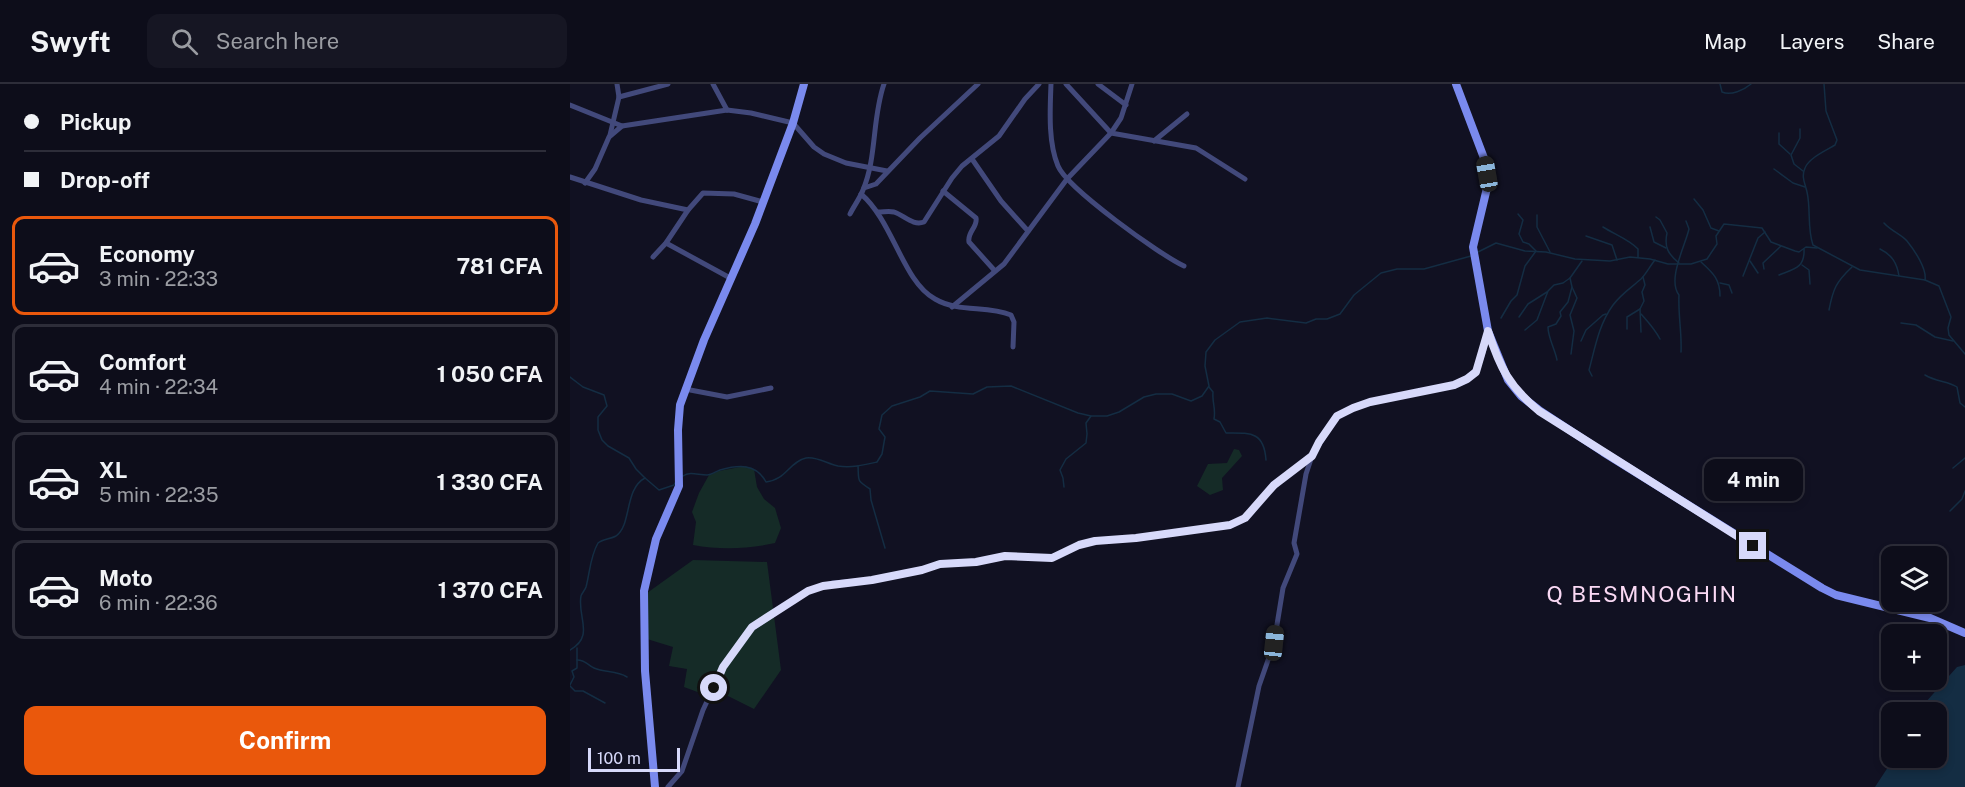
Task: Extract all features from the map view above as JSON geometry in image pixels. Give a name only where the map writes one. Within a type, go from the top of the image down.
[{"type":"street","points":[[585,183],[596,169],[614,121],[619,97],[617,84]]},
{"type":"street","points":[[619,97],[668,84]]},
{"type":"street","points":[[712,84],[727,110]]},
{"type":"street","points":[[655,787],[645,671],[644,591],[656,539],[679,486],[678,430],[681,405],[685,389],[732,279],[793,123],[804,84]]},
{"type":"street","points":[[850,214],[863,191],[884,84]]},
{"type":"street","points":[[863,191],[874,186],[978,84]]},
{"type":"street","points":[[878,212],[894,212],[920,224],[924,222],[962,166],[999,136],[1025,99],[1039,84]]},
{"type":"street","points":[[1051,84],[1050,119],[1059,169],[1067,179],[1106,213],[1166,257],[1184,266]]},
{"type":"street","points":[[1066,84],[1111,133],[1196,148],[1245,178]]},
{"type":"street","points":[[1098,84],[1126,105]]},
{"type":"street","points":[[952,307],[1004,264],[1067,179],[1117,126],[1132,84]]},
{"type":"street","points":[[1456,84],[1484,158],[1487,174],[1487,188],[1473,247],[1488,331],[1506,376],[1521,396],[1539,411],[1603,453],[1829,591],[1930,618],[1965,633]]},
{"type":"street","points":[[570,105],[622,126]]},
{"type":"street","points":[[609,136],[622,126],[727,110],[751,113],[793,123],[814,147],[824,154],[846,163],[887,171]]},
{"type":"street","points":[[1154,141],[1186,114]]},
{"type":"street","points":[[972,159],[1000,201],[1028,231]]},
{"type":"street","points":[[570,177],[641,200],[688,210]]},
{"type":"street","points":[[863,191],[878,212],[920,288],[936,300],[952,307],[1011,315],[1014,321],[1013,347]]},
{"type":"street","points":[[943,191],[976,218],[977,222],[968,235],[969,242],[995,271]]},
{"type":"street","points":[[653,257],[703,193],[734,194],[763,201]]},
{"type":"street","points":[[666,243],[732,279]]},
{"type":"street","points":[[1238,787],[1259,686],[1274,643],[1282,588],[1297,554],[1294,543],[1306,474],[1319,442],[1337,416],[1353,408],[1454,385],[1467,379],[1476,372],[1488,331]]},
{"type":"street","points":[[685,389],[727,397],[771,388]]},
{"type":"street","points":[[668,787],[682,771],[703,710],[723,667],[747,632],[808,591],[833,584],[872,580],[922,570],[940,564],[969,563],[1005,556],[1052,558],[1079,545],[1095,541],[1136,538],[1230,525],[1245,518],[1274,485],[1312,456]]},
{"type":"green space","points":[[1234,449],[1239,450],[1242,456],[1222,478],[1223,490],[1210,495],[1197,486],[1208,464],[1227,463]]},
{"type":"green space","points":[[745,466],[754,469],[757,487],[764,499],[775,508],[781,528],[775,543],[734,548],[693,545],[696,522],[692,512],[709,475]]},
{"type":"green space","points":[[693,560],[767,562],[781,670],[754,709],[714,689],[711,697],[684,687],[687,669],[669,666],[673,647],[647,639],[647,593]]},
{"type":"water","points":[[1965,665],[1965,787],[1875,787],[1887,768],[1947,768],[1947,702],[1926,702],[1937,690],[1947,690],[1947,678],[1957,667]]},
{"type":"waterway","points":[[1720,84],[1722,92],[1729,93],[1751,84]]},
{"type":"waterway","points":[[1824,84],[1826,111],[1837,140],[1835,145],[1810,161],[1803,174],[1813,245],[1860,270],[1925,280],[1939,286],[1951,317],[1949,335],[1965,354]]},
{"type":"waterway","points":[[1800,129],[1800,138],[1791,155],[1794,164],[1803,171]]},
{"type":"waterway","points":[[1779,133],[1779,144],[1790,154]]},
{"type":"waterway","points":[[1774,169],[1793,183],[1805,187]]},
{"type":"waterway","points":[[1694,199],[1703,210],[1711,228],[1719,231]]},
{"type":"waterway","points":[[1501,318],[1517,295],[1525,266],[1536,251],[1523,242],[1519,234],[1523,220],[1518,214]]},
{"type":"waterway","points":[[1537,215],[1537,227],[1550,252]]},
{"type":"waterway","points":[[1656,217],[1667,233],[1668,250],[1679,263]]},
{"type":"waterway","points":[[1681,352],[1679,295],[1675,281],[1689,229],[1686,221]]},
{"type":"waterway","points":[[1884,223],[1910,245],[1922,265],[1925,280]]},
{"type":"waterway","points":[[1478,252],[1496,243],[1525,251],[1546,252],[1575,259],[1610,261],[1630,257],[1668,264],[1691,264],[1707,259],[1717,244],[1716,236],[1724,224],[1762,228],[1771,242],[1795,251],[1799,252],[1806,247],[1817,248]]},
{"type":"waterway","points":[[1603,227],[1635,246],[1638,249],[1638,257]]},
{"type":"waterway","points":[[1650,227],[1654,242],[1666,248]]},
{"type":"waterway","points":[[1743,276],[1758,238],[1765,232]]},
{"type":"waterway","points":[[1586,236],[1612,245],[1617,260]]},
{"type":"waterway","points":[[1764,269],[1763,263],[1781,246]]},
{"type":"waterway","points":[[1779,275],[1798,267],[1803,260],[1804,249]]},
{"type":"waterway","points":[[1880,249],[1893,260],[1899,276]]},
{"type":"waterway","points":[[683,476],[691,473],[709,475],[727,468],[746,467],[757,471],[766,482],[773,481],[795,463],[806,458],[814,458],[843,467],[877,462],[882,454],[885,437],[879,429],[882,415],[892,406],[920,397],[930,391],[973,394],[987,387],[1011,386],[1091,416],[1107,416],[1119,412],[1144,397],[1156,394],[1172,394],[1191,401],[1202,396],[1209,386],[1205,366],[1206,352],[1215,340],[1240,322],[1267,318],[1306,323],[1316,319],[1327,319],[1340,314],[1354,295],[1381,273],[1397,269],[1424,269],[1471,256]]},
{"type":"waterway","points":[[1592,376],[1589,370],[1598,336],[1608,312],[1619,297],[1643,277],[1655,260]]},
{"type":"waterway","points":[[1571,354],[1574,331],[1570,315],[1577,298],[1570,278],[1582,261]]},
{"type":"waterway","points":[[1750,261],[1758,273]]},
{"type":"waterway","points":[[1701,262],[1715,277],[1719,285],[1720,296]]},
{"type":"waterway","points":[[1802,265],[1809,270],[1810,284]]},
{"type":"waterway","points":[[1829,310],[1836,286],[1852,267]]},
{"type":"waterway","points":[[1641,332],[1640,309],[1644,301],[1642,292],[1645,285],[1643,277]]},
{"type":"waterway","points":[[1525,330],[1537,320],[1548,291],[1554,285],[1570,278]]},
{"type":"waterway","points":[[1720,283],[1729,285],[1732,293]]},
{"type":"waterway","points":[[1557,360],[1548,327],[1556,324],[1561,316],[1560,312],[1568,302],[1572,287]]},
{"type":"waterway","points":[[1519,317],[1528,304],[1547,292]]},
{"type":"waterway","points":[[1627,329],[1627,317],[1640,309]]},
{"type":"waterway","points":[[1581,341],[1586,330],[1606,314]]},
{"type":"waterway","points":[[1641,314],[1660,339]]},
{"type":"waterway","points":[[1901,323],[1916,325],[1935,337],[1953,341]]},
{"type":"waterway","points":[[1925,375],[1957,387],[1960,403],[1965,407]]},
{"type":"waterway","points":[[570,377],[583,387],[604,395],[607,406],[598,417],[598,430],[602,440],[629,458],[645,478]]},
{"type":"waterway","points":[[1209,387],[1213,392],[1214,419],[1220,422],[1226,433],[1249,434],[1259,439],[1265,451],[1266,460]]},
{"type":"waterway","points":[[1064,487],[1060,470],[1066,459],[1086,443],[1086,423],[1091,416]]},
{"type":"waterway","points":[[1953,468],[1965,458]]},
{"type":"waterway","points":[[858,466],[859,480],[870,489],[885,548]]},
{"type":"waterway","points":[[570,650],[582,639],[581,596],[586,587],[598,543],[616,536],[621,531],[638,483],[645,478],[659,490],[675,483]]},
{"type":"waterway","points":[[1950,511],[1962,499],[1965,491]]},
{"type":"waterway","points":[[570,685],[574,677],[572,671],[577,668],[577,648]]},
{"type":"waterway","points":[[577,660],[598,670],[619,673],[627,677]]},
{"type":"waterway","points":[[570,686],[575,691],[583,691],[605,703]]},
{"type":"district","name":"Q BESMNOGHIN","points":[[1642,594]]},
{"type":"route","points":[[714,688],[723,667],[752,627],[808,591],[823,586],[872,580],[940,564],[963,564],[1005,556],[1052,558],[1079,545],[1095,541],[1136,538],[1230,525],[1245,518],[1274,485],[1312,456],[1337,416],[1370,402],[1394,399],[1454,385],[1467,379],[1476,372],[1488,331],[1508,380],[1521,396],[1539,411],[1753,546]]}]
